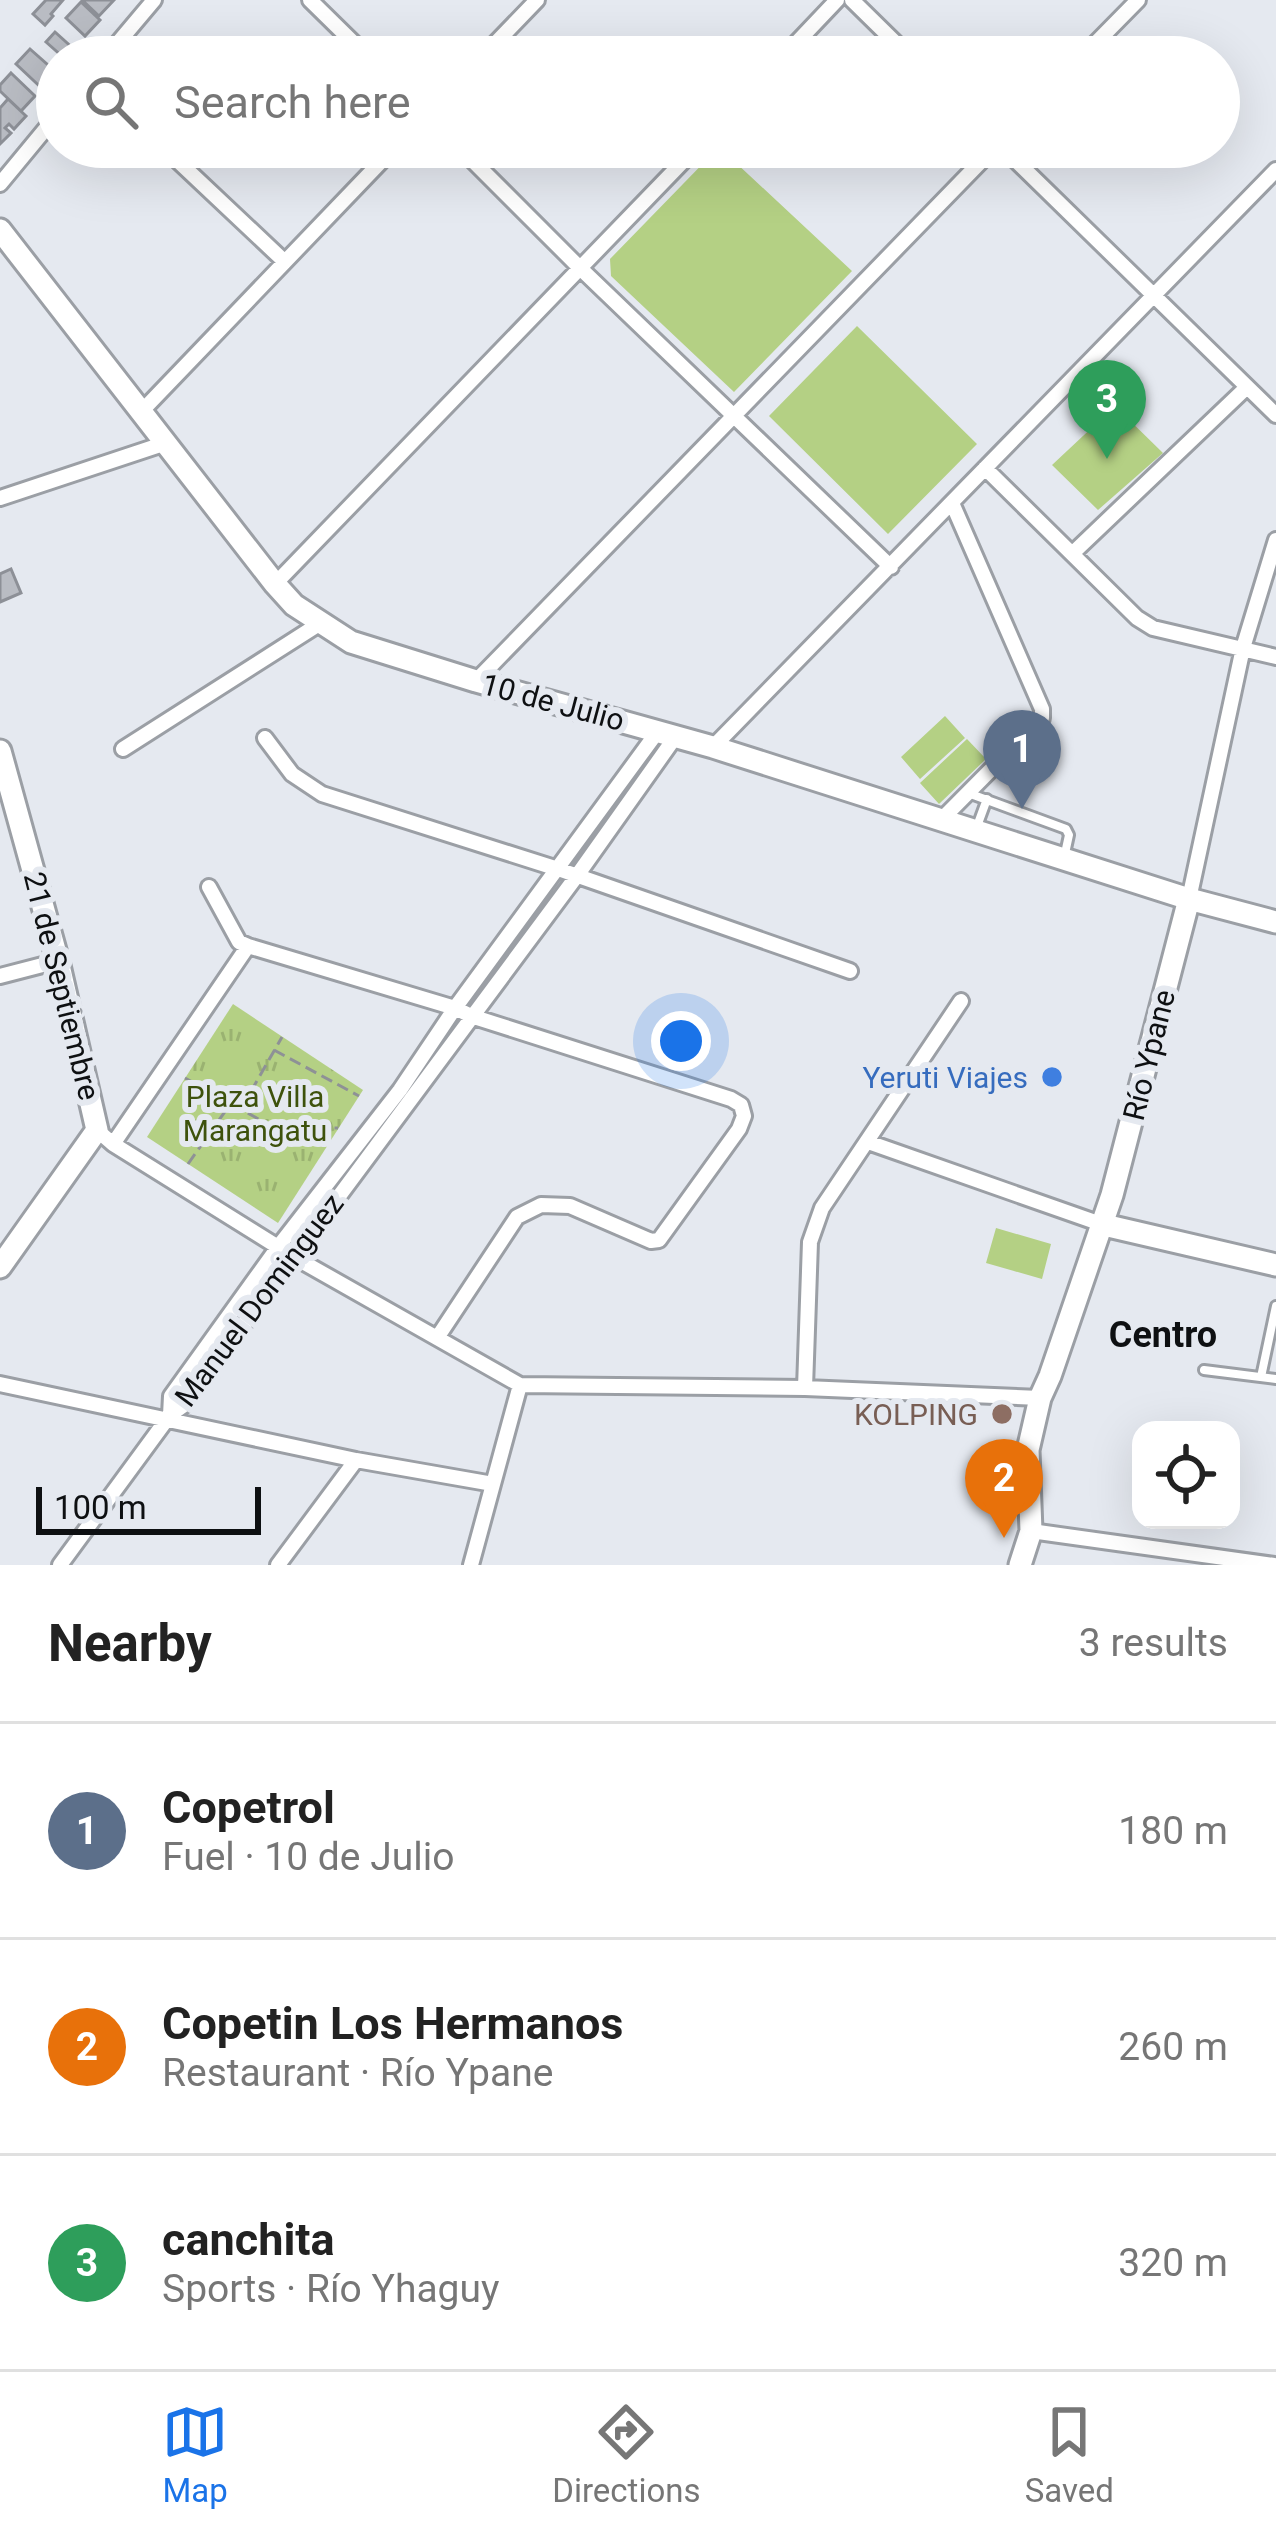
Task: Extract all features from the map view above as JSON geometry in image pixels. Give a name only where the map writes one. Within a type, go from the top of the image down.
[{"type":"main road","name":"10 de Julio","points":[[0,230],[275,584],[294,605],[351,642],[713,747],[1189,899],[1276,922]]},
{"type":"main road","name":"21 de Septiembre","points":[[0,751],[105,1137],[0,1267]]},
{"type":"main road","name":"Río Ypane","points":[[1020,1565],[1031,1531],[1028,1450],[1040,1398],[1104,1225],[1189,899]]},
{"type":"main road","points":[[1104,1225],[1276,1265]]},
{"type":"street","points":[[124,36],[154,0]]},
{"type":"street","points":[[310,0],[347,36]]},
{"type":"street","points":[[502,36],[537,0]]},
{"type":"street","points":[[803,36],[837,0]]},
{"type":"street","points":[[851,0],[888,36]]},
{"type":"street","points":[[1103,36],[1138,0]]},
{"type":"street","points":[[0,184],[36,141]]},
{"type":"street","points":[[185,168],[284,261]]},
{"type":"street","points":[[141,412],[375,168]]},
{"type":"street","points":[[480,168],[891,567]]},
{"type":"street","points":[[275,584],[677,168]]},
{"type":"street","points":[[476,682],[977,168]]},
{"type":"street","points":[[1020,168],[1276,415]]},
{"type":"street","points":[[713,747],[1276,170]]},
{"type":"street","points":[[1074,552],[1247,387]]},
{"type":"street","points":[[0,498],[166,443]]},
{"type":"street","points":[[985,468],[1137,618],[1153,628],[1276,657]]},
{"type":"street","points":[[941,820],[1042,718],[952,503]]},
{"type":"street","name":"Río Ypane","points":[[1189,899],[1243,648],[1276,540]]},
{"type":"street","points":[[123,749],[320,624]]},
{"type":"street","name":"Manuel Dominguez","points":[[169,1418],[171,1396],[278,1247],[400,1090],[558,869],[667,734]]},
{"type":"street","name":"Manuel Dominguez","points":[[169,1418],[184,1405],[576,877],[667,734]]},
{"type":"street","points":[[265,738],[292,774],[322,794],[558,869],[850,971]]},
{"type":"street","points":[[209,887],[238,942],[455,1008],[741,1106],[744,1116],[739,1129],[659,1240],[651,1241],[571,1206],[541,1205],[517,1217],[437,1338]]},
{"type":"street","name":"21 de Septiembre","points":[[105,1137],[248,946]]},
{"type":"street","points":[[0,976],[58,961]]},
{"type":"street","points":[[805,1388],[810,1242],[822,1208],[961,1001]]},
{"type":"street","points":[[105,1137],[294,1257],[520,1385],[805,1388],[1040,1398]]},
{"type":"street","points":[[868,1142],[1104,1225]]},
{"type":"street","points":[[0,1384],[356,1460],[493,1484]]},
{"type":"street","points":[[471,1565],[520,1385]]},
{"type":"street","points":[[60,1565],[169,1418]]},
{"type":"street","points":[[278,1565],[356,1460]]},
{"type":"street","points":[[1031,1531],[1274,1565]]},
{"type":"lane","points":[[968,793],[1066,829],[1064,860]]},
{"type":"lane","points":[[976,830],[987,799]]},
{"type":"lane","points":[[1261,1377],[1276,1306]]},
{"type":"lane","points":[[1204,1370],[1276,1379]]},
{"type":"path","points":[[241,1108],[283,1037]]},
{"type":"path","points":[[274,1050],[359,1096]]},
{"type":"path","points":[[185,1078],[271,1126],[338,1128]]},
{"type":"path","points":[[188,1164],[231,1103]]},
{"type":"green space","points":[[699,168],[742,168],[852,271],[734,392],[611,276],[610,259]]},
{"type":"green space","points":[[857,326],[977,444],[888,534],[769,416]]},
{"type":"green space","points":[[1115,406],[1163,453],[1098,510],[1052,465]]},
{"type":"green space","points":[[945,716],[965,738],[920,779],[901,757]]},
{"type":"green space","points":[[967,739],[986,759],[939,804],[920,783]]},
{"type":"green space","name":"Plaza Villa Marangatu","points":[[233,1004],[363,1090],[278,1223],[147,1137]]},
{"type":"green space","points":[[996,1228],[1051,1244],[1042,1279],[986,1263]]},
{"type":"building","points":[[46,0],[63,0],[45,25],[33,14]]},
{"type":"building","points":[[82,0],[114,0],[99,16]]},
{"type":"building","points":[[81,2],[100,20],[85,36],[66,18]]},
{"type":"building","points":[[30,49],[36,54],[36,83],[16,64]]},
{"type":"building","points":[[11,73],[35,96],[21,111],[0,91]]},
{"type":"building","points":[[8,99],[26,116],[14,129],[9,124],[5,128],[11,133],[0,144],[0,108]]},
{"type":"building","points":[[11,569],[21,593],[0,602],[0,574]]},
{"type":"place","name":"canchita","points":[[1107,459]]},
{"type":"place","name":"Copetrol","points":[[1022,809]]},
{"type":"place","name":"Yeruti Viajes","points":[[1052,1077]]},
{"type":"place","name":"KOLPING","points":[[1002,1414]]},
{"type":"place","name":"Copetin Los Hermanos","points":[[1004,1538]]},
{"type":"district","name":"Centro","points":[[1163,1335]]}]
